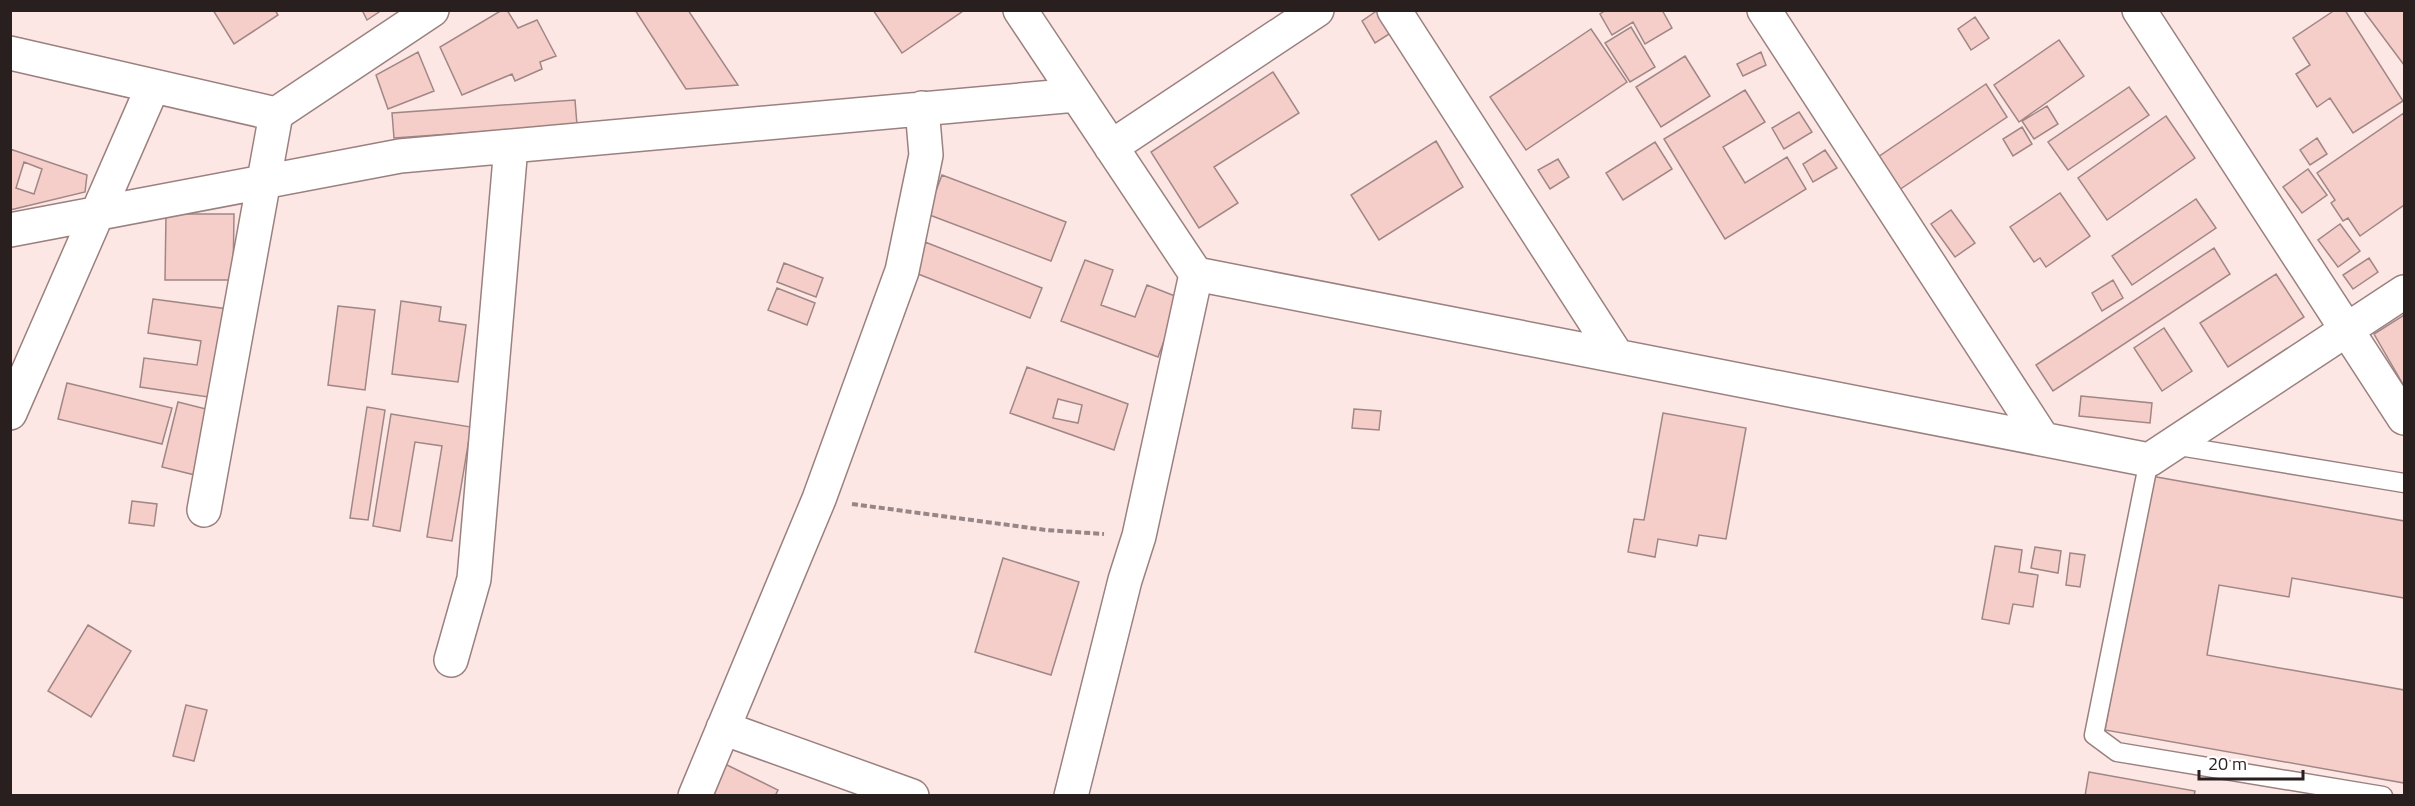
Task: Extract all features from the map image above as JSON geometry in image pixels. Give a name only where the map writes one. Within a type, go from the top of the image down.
[{"type":"street","points":[[204,510],[276,114],[432,10]]},
{"type":"street","points":[[1020,10],[1196,274],[2043,439],[2161,452],[2404,292]]},
{"type":"street","points":[[1111,147],[1317,10]]},
{"type":"street","points":[[1394,10],[1617,356]]},
{"type":"street","points":[[1764,10],[2043,439]]},
{"type":"street","points":[[2139,10],[2404,418]]},
{"type":"street","points":[[10,53],[276,114]]},
{"type":"street","points":[[10,413],[153,86]]},
{"type":"street","points":[[10,230],[400,156],[1077,95]]},
{"type":"street","points":[[695,795],[819,499],[902,271],[926,155],[922,108]]},
{"type":"street","points":[[451,660],[474,579],[511,146]]},
{"type":"street","points":[[1071,795],[1125,580],[1139,536],[1196,274]]},
{"type":"street","points":[[723,728],[912,795]]},
{"type":"lane","points":[[2383,795],[2117,752],[2094,735],[2161,452],[2404,483]]},
{"type":"path","points":[[819,499],[1046,530],[1139,536]]},
{"type":"building","points":[[213,10],[275,10],[278,15],[234,44]]},
{"type":"building","points":[[362,10],[382,10],[367,20]]},
{"type":"building","points":[[502,10],[507,10],[518,28],[537,20],[556,56],[540,62],[542,69],[515,81],[512,74],[462,95],[440,47]]},
{"type":"building","points":[[635,10],[688,10],[738,85],[686,89]]},
{"type":"building","points":[[873,10],[963,10],[963,11],[902,53]]},
{"type":"building","points":[[1378,10],[1397,29],[1375,43],[1362,21]]},
{"type":"building","points":[[1606,10],[1662,10],[1672,28],[1645,44],[1633,22],[1612,35],[1600,14]]},
{"type":"building","points":[[2335,10],[2345,10],[2403,101],[2353,133],[2330,98],[2317,107],[2296,74],[2310,65],[2293,38]]},
{"type":"building","points":[[2363,10],[2404,10],[2404,65]]},
{"type":"building","points":[[1975,17],[1989,38],[1971,50],[1958,29]]},
{"type":"building","points":[[1631,27],[1655,67],[1630,82],[1605,43]]},
{"type":"building","points":[[1591,29],[1627,82],[1526,150],[1490,97]]},
{"type":"building","points":[[2059,40],[2084,76],[2019,122],[1994,85]]},
{"type":"building","points":[[418,52],[434,91],[388,109],[376,75]]},
{"type":"building","points":[[1761,52],[1766,65],[1743,76],[1737,64]]},
{"type":"building","points":[[1685,56],[1710,96],[1661,127],[1636,87]]},
{"type":"building","points":[[1273,72],[1299,113],[1214,167],[1238,203],[1199,228],[1151,152]]},
{"type":"building","points":[[1986,84],[2007,117],[1899,190],[1878,157]]},
{"type":"building","points":[[2129,87],[2149,115],[2068,170],[2048,142]]},
{"type":"building","points":[[1745,90],[1765,122],[1723,147],[1745,183],[1787,157],[1806,189],[1725,239],[1664,139]]},
{"type":"building","points":[[575,100],[577,125],[394,138],[392,113]]},
{"type":"building","points":[[2047,106],[2058,124],[2034,139],[2022,121]]},
{"type":"building","points":[[1799,112],[1812,132],[1784,149],[1772,128]]},
{"type":"building","points":[[2404,113],[2404,205],[2360,236],[2348,218],[2343,221],[2331,203],[2335,200],[2317,173]]},
{"type":"building","points":[[2166,116],[2195,158],[2107,220],[2078,178]]},
{"type":"building","points":[[2022,127],[2032,144],[2013,156],[2003,139]]},
{"type":"building","points":[[2317,138],[2327,154],[2310,165],[2300,150]]},
{"type":"building","points":[[1436,141],[1463,187],[1379,240],[1351,195]]},
{"type":"building","points":[[1655,142],[1672,169],[1623,200],[1606,173]]},
{"type":"building","points":[[10,149],[87,175],[85,192],[10,210]],"holes":[[[24,162],[42,169],[34,194],[16,188]]]},
{"type":"building","points":[[1825,150],[1837,168],[1813,182],[1803,164]]},
{"type":"building","points":[[1558,159],[1569,177],[1550,189],[1538,170]]},
{"type":"building","points":[[2308,169],[2327,195],[2302,213],[2283,187]]},
{"type":"building","points":[[942,175],[1066,222],[1051,261],[927,214]]},
{"type":"building","points":[[2060,193],[2090,236],[2046,267],[2040,258],[2034,262],[2010,227]]},
{"type":"building","points":[[2196,199],[2216,228],[2132,285],[2112,256]]},
{"type":"building","points":[[1951,210],[1975,243],[1955,257],[1931,224]]},
{"type":"building","points":[[166,214],[234,214],[233,280],[165,280]]},
{"type":"building","points":[[2340,224],[2360,251],[2338,267],[2318,240]]},
{"type":"building","points":[[925,242],[1042,288],[1030,318],[913,272]]},
{"type":"building","points":[[2214,248],[2230,274],[2053,391],[2036,365]]},
{"type":"building","points":[[2369,258],[2378,272],[2353,289],[2343,275]]},
{"type":"building","points":[[1085,260],[1113,270],[1101,305],[1135,317],[1147,285],[1180,298],[1158,357],[1061,321]]},
{"type":"building","points":[[784,263],[823,278],[816,297],[777,282]]},
{"type":"building","points":[[2276,274],[2304,317],[2228,367],[2200,323]]},
{"type":"building","points":[[2113,280],[2123,298],[2102,311],[2092,293]]},
{"type":"building","points":[[777,288],[815,303],[807,325],[768,310]]},
{"type":"building","points":[[153,299],[228,309],[215,398],[140,387],[144,358],[197,365],[201,341],[148,333]]},
{"type":"building","points":[[401,301],[441,307],[439,321],[466,325],[458,382],[392,374]]},
{"type":"building","points":[[338,306],[375,310],[365,390],[328,385]]},
{"type":"building","points":[[2404,315],[2404,386],[2374,334]]},
{"type":"building","points":[[2164,328],[2192,371],[2162,391],[2134,348]]},
{"type":"building","points":[[1027,367],[1128,404],[1114,450],[1010,413]],"holes":[[[1058,399],[1082,405],[1078,423],[1053,418]]]},
{"type":"building","points":[[67,383],[172,408],[162,444],[58,419]]},
{"type":"building","points":[[2081,396],[2152,403],[2150,423],[2079,416]]},
{"type":"building","points":[[178,402],[210,410],[195,475],[162,467]]},
{"type":"building","points":[[367,407],[385,410],[368,520],[350,518]]},
{"type":"building","points":[[1354,409],[1381,411],[1379,430],[1352,428]]},
{"type":"building","points":[[1663,413],[1746,428],[1726,539],[1699,535],[1697,546],[1658,539],[1655,557],[1628,552],[1634,519],[1644,520]]},
{"type":"building","points":[[391,414],[471,427],[452,541],[427,537],[442,446],[415,442],[400,531],[373,526]]},
{"type":"building","points":[[2151,476],[2404,521],[2404,598],[2292,578],[2289,597],[2219,585],[2207,655],[2404,690],[2404,783],[2105,730]]},
{"type":"building","points":[[132,501],[157,504],[154,526],[129,523]]},
{"type":"building","points":[[1995,546],[2022,550],[2019,572],[2038,575],[2033,607],[2013,604],[2009,624],[1982,619]]},
{"type":"building","points":[[2035,547],[2061,551],[2058,573],[2031,568]]},
{"type":"building","points":[[2070,553],[2085,555],[2080,587],[2066,585]]},
{"type":"building","points":[[1003,558],[1079,582],[1051,675],[975,652]]},
{"type":"building","points":[[88,625],[131,651],[91,717],[48,691]]},
{"type":"building","points":[[186,705],[207,710],[194,761],[173,756]]},
{"type":"building","points":[[725,764],[778,790],[775,796],[709,796]]},
{"type":"building","points":[[2089,772],[2195,791],[2194,796],[2085,796]]}]
